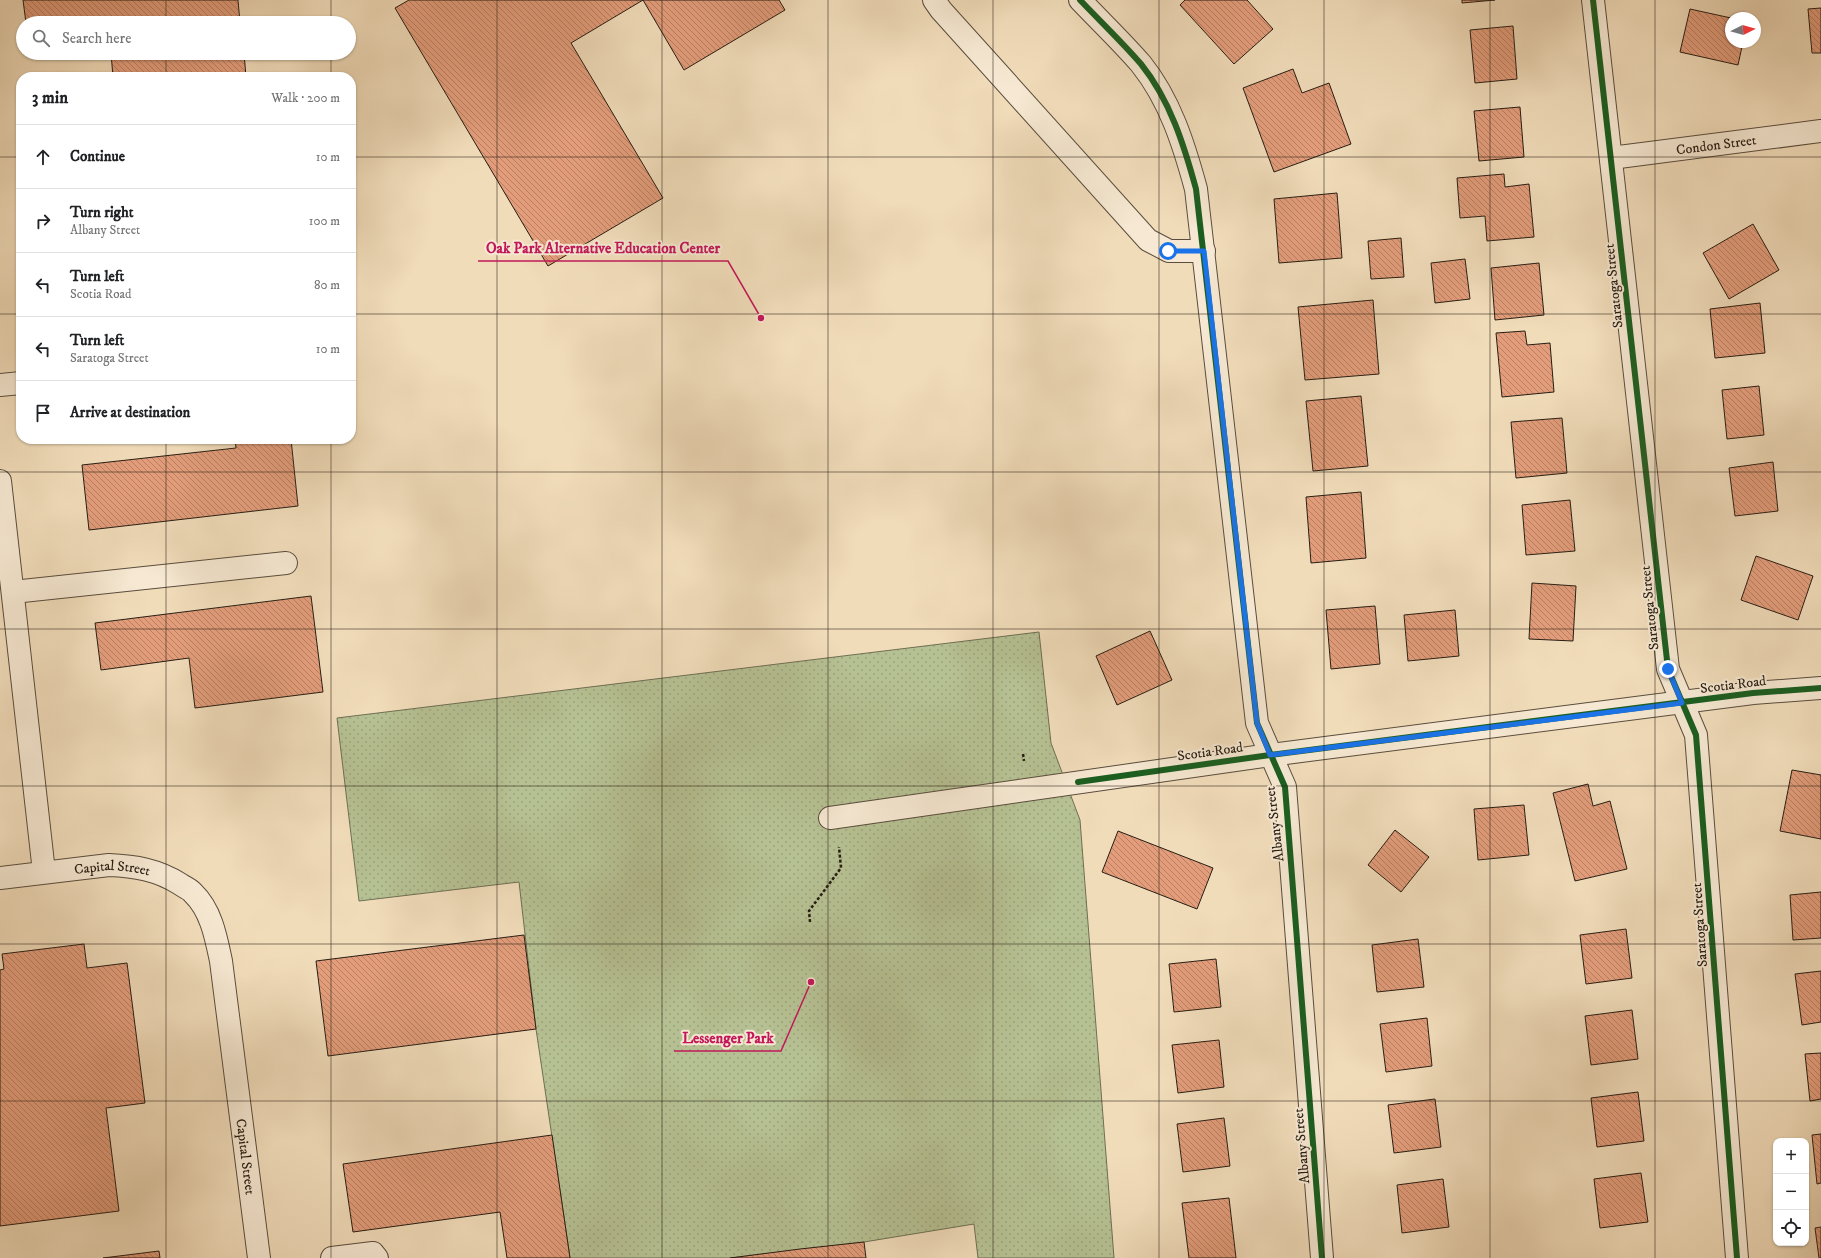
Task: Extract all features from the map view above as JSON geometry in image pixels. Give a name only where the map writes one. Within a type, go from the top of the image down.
[{"type":"street","name":"Albany Street","points":[[1080,0],[1141,65],[1167,105],[1184,144],[1196,188],[1257,723],[1285,787],[1322,1258]]},
{"type":"street","name":"Saratoga Street","points":[[1593,0],[1668,669],[1696,735],[1737,1258]]},
{"type":"street","points":[[942,4],[1148,240],[1168,251],[1204,251]]},
{"type":"street","name":"Condon Street","points":[[1611,158],[1821,131]]},
{"type":"street","points":[[0,385],[16,383]]},
{"type":"street","points":[[0,481],[44,872]]},
{"type":"street","points":[[13,592],[286,563]]},
{"type":"street","name":"Scotia Road","points":[[832,817],[1270,755],[1753,693],[1821,688]]},
{"type":"street","name":"Capital Street","points":[[0,878],[109,865],[126,866],[150,870],[171,879],[193,892],[206,911],[216,936],[221,961],[259,1258]]},
{"type":"street","points":[[332,1258],[373,1253],[377,1258]]},
{"type":"path","points":[[810,922],[809,911],[840,868],[832,817]]},
{"type":"green space","points":[[1039,632],[1051,743],[1080,820],[1114,1258],[978,1258],[974,1224],[864,1242],[731,1258],[570,1258],[536,1029],[519,882],[359,901],[337,718]]},
{"type":"building","points":[[23,0],[238,0],[239,16],[25,16]]},
{"type":"building","points":[[409,0],[643,0],[571,43],[663,198],[548,266],[395,8]]},
{"type":"building","points":[[643,0],[779,0],[785,10],[684,70]]},
{"type":"building","points":[[1185,0],[1247,0],[1273,29],[1234,64],[1180,5]]},
{"type":"building","points":[[1462,0],[1495,0],[1462,3]]},
{"type":"building","points":[[1821,8],[1821,53],[1812,53],[1808,9]]},
{"type":"building","points":[[1690,9],[1725,17],[1725,48],[1742,48],[1738,65],[1680,52]]},
{"type":"building","points":[[1513,26],[1517,79],[1475,83],[1470,30]]},
{"type":"building","points":[[112,60],[245,60],[246,72],[113,72]]},
{"type":"building","points":[[1293,69],[1302,93],[1329,83],[1351,144],[1274,172],[1243,88]]},
{"type":"building","points":[[1520,107],[1524,157],[1479,161],[1474,111]]},
{"type":"building","points":[[1504,174],[1505,187],[1529,184],[1534,237],[1487,241],[1485,216],[1460,218],[1457,178]]},
{"type":"building","points":[[1337,193],[1342,258],[1279,263],[1274,199]]},
{"type":"building","points":[[1753,224],[1779,270],[1729,299],[1703,253]]},
{"type":"building","points":[[1401,238],[1404,277],[1371,279],[1368,241]]},
{"type":"building","points":[[1465,259],[1470,299],[1435,303],[1431,263]]},
{"type":"building","points":[[1539,263],[1544,315],[1495,320],[1491,268]]},
{"type":"building","points":[[1373,300],[1379,374],[1305,380],[1298,307]]},
{"type":"building","points":[[1760,303],[1765,353],[1715,358],[1710,309]]},
{"type":"building","points":[[1525,331],[1527,345],[1550,343],[1554,392],[1502,397],[1496,333]]},
{"type":"building","points":[[1759,386],[1764,435],[1727,439],[1722,390]]},
{"type":"building","points":[[1361,396],[1368,466],[1313,471],[1306,401]]},
{"type":"building","points":[[1562,418],[1567,473],[1516,478],[1511,422]]},
{"type":"building","points":[[236,444],[292,444],[298,506],[89,530],[82,465],[236,448]]},
{"type":"building","points":[[1773,462],[1778,511],[1735,516],[1729,468]]},
{"type":"building","points":[[1361,492],[1366,558],[1311,563],[1306,497]]},
{"type":"building","points":[[1570,500],[1575,551],[1526,555],[1522,505]]},
{"type":"building","points":[[1756,556],[1813,576],[1798,620],[1741,600]]},
{"type":"building","points":[[1532,583],[1576,586],[1573,641],[1529,639]]},
{"type":"building","points":[[311,596],[323,692],[195,708],[189,658],[101,670],[95,623]]},
{"type":"building","points":[[1375,606],[1380,664],[1331,669],[1326,610]]},
{"type":"building","points":[[1455,610],[1459,656],[1408,661],[1404,615]]},
{"type":"building","points":[[1150,631],[1172,680],[1117,705],[1096,656]]},
{"type":"building","points":[[1792,770],[1821,775],[1821,839],[1780,831]]},
{"type":"building","points":[[1588,784],[1593,806],[1610,801],[1627,869],[1575,881],[1553,793]]},
{"type":"building","points":[[1524,805],[1529,855],[1478,860],[1474,809]]},
{"type":"building","points":[[1395,830],[1429,857],[1401,892],[1368,865]]},
{"type":"building","points":[[1118,831],[1213,868],[1197,909],[1102,872]]},
{"type":"building","points":[[1821,892],[1821,938],[1793,940],[1790,895]]},
{"type":"building","points":[[1626,929],[1632,978],[1586,984],[1580,935]]},
{"type":"building","points":[[524,935],[536,1029],[328,1056],[316,961]]},
{"type":"building","points":[[1418,939],[1424,987],[1377,992],[1372,945]]},
{"type":"building","points":[[84,944],[87,968],[127,963],[145,1103],[106,1108],[119,1211],[0,1226],[0,970],[4,969],[2,954]]},
{"type":"building","points":[[1216,959],[1221,1007],[1174,1012],[1169,964]]},
{"type":"building","points":[[1821,971],[1821,1022],[1802,1025],[1795,974]]},
{"type":"building","points":[[1632,1010],[1638,1059],[1591,1065],[1585,1016]]},
{"type":"building","points":[[1427,1018],[1432,1066],[1386,1072],[1380,1024]]},
{"type":"building","points":[[1219,1040],[1224,1087],[1178,1093],[1172,1045]]},
{"type":"building","points":[[1821,1053],[1821,1099],[1810,1101],[1805,1054]]},
{"type":"building","points":[[1638,1092],[1644,1141],[1597,1147],[1591,1098]]},
{"type":"building","points":[[1435,1099],[1441,1147],[1394,1153],[1388,1105]]},
{"type":"building","points":[[1224,1118],[1230,1166],[1183,1172],[1177,1124]]},
{"type":"building","points":[[1821,1134],[1821,1183],[1817,1184],[1812,1135]]},
{"type":"building","points":[[552,1135],[570,1258],[507,1258],[500,1212],[353,1232],[343,1164]]},
{"type":"building","points":[[1641,1173],[1648,1222],[1600,1228],[1594,1179]]},
{"type":"building","points":[[1443,1179],[1449,1227],[1402,1233],[1397,1185]]},
{"type":"building","points":[[1229,1198],[1236,1258],[1189,1258],[1182,1203]]},
{"type":"building","points":[[1821,1227],[1821,1258],[1819,1258],[1815,1228]]},
{"type":"building","points":[[864,1242],[866,1258],[730,1258],[800,1249]]},
{"type":"building","points":[[159,1251],[160,1258],[103,1258]]},
{"type":"cycle path","points":[[1080,0],[1134,56],[1151,78],[1175,124],[1196,189],[1257,723],[1285,787],[1322,1258]]},
{"type":"cycle path","points":[[1593,0],[1668,669],[1696,735],[1737,1258]]},
{"type":"cycle path","points":[[1078,782],[1270,755],[1753,693],[1821,688]]},
{"type":"place","name":"Oak Park Alternative Education Center","points":[[761,318]]},
{"type":"place","name":"Lessenger Park","points":[[811,982]]},
{"type":"route","points":[[1168,251],[1204,251],[1257,723],[1270,755],[1682,703],[1668,669]]}]
